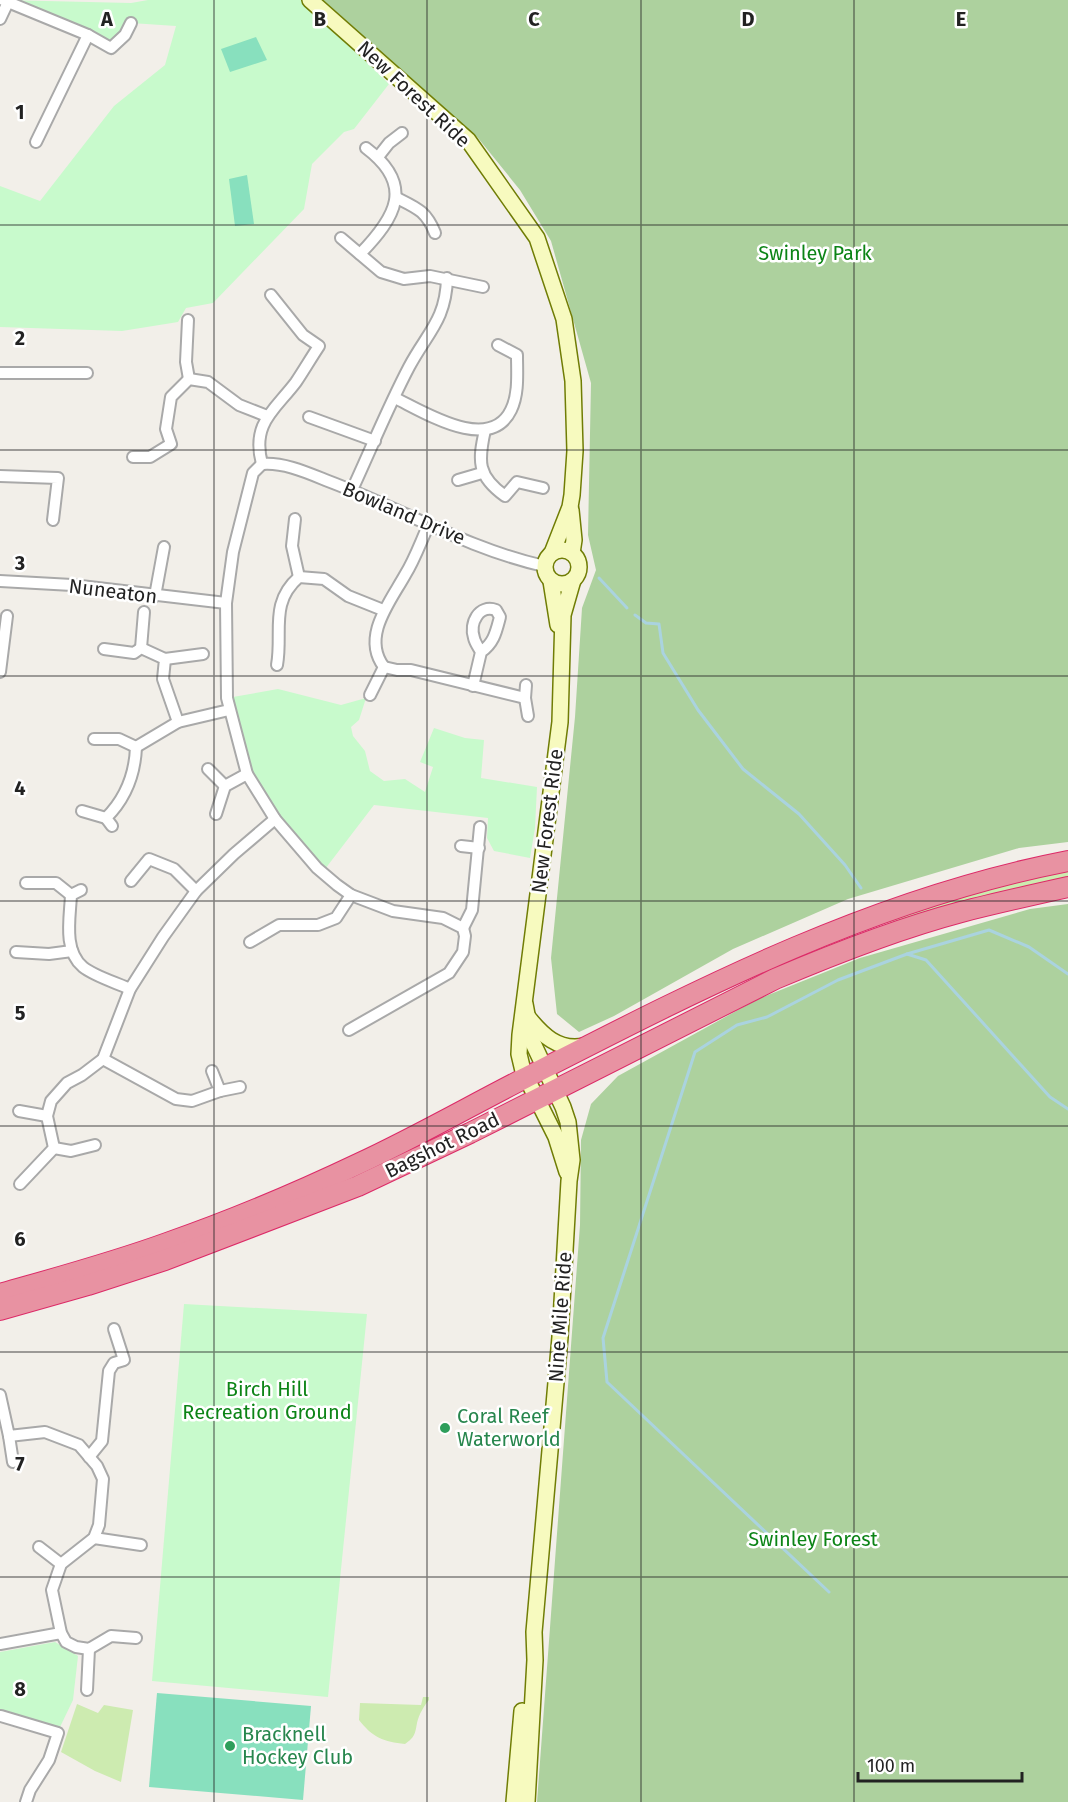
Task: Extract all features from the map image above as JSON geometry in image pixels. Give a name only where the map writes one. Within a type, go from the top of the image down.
[{"type":"highway","name":"Bagshot Road","points":[[550,1081],[591,1045],[781,952],[860,919],[973,884],[1068,861]]},
{"type":"highway","name":"Bagshot Road","points":[[0,1294],[166,1244],[259,1209],[530,1086],[550,1081],[775,979],[868,941],[959,912],[1068,887]]},
{"type":"highway","name":"Bagshot Road","points":[[0,1310],[143,1267],[260,1225],[358,1186],[530,1086]]},
{"type":"main road","name":"New Forest Ride","points":[[310,0],[468,140],[537,238],[564,319],[573,381],[575,451],[570,507],[574,540],[572,553]]},
{"type":"main road","name":"New Forest Ride","points":[[548,560],[570,507]]},
{"type":"main road","points":[[562,550],[572,553],[579,565],[577,574],[573,580],[560,584],[551,581],[545,572],[548,560],[562,550]]},
{"type":"main road","name":"New Forest Ride","points":[[530,1086],[519,1054],[520,1035],[526,1010],[560,722],[563,615],[573,580]]},
{"type":"main road","name":"New Forest Ride","points":[[551,581],[561,638]]},
{"type":"main road","name":"New Forest Ride","points":[[526,1010],[532,1041],[550,1081]]},
{"type":"main road","points":[[526,1010],[537,1029],[556,1043],[567,1047],[591,1045]]},
{"type":"main road","name":"Nine Mile Ride","points":[[526,1802],[535,1660],[534,1632],[560,1337],[572,1160],[568,1122],[550,1081]]},
{"type":"main road","name":"Nine Mile Ride","points":[[530,1086],[556,1137],[569,1181]]},
{"type":"main road","name":"Nine Mile Ride","points":[[514,1802],[526,1660],[534,1632]]},
{"type":"street","points":[[0,19],[6,1],[88,35],[111,48],[125,35],[131,23]]},
{"type":"street","points":[[36,142],[88,35]]},
{"type":"street","points":[[378,157],[389,143],[402,133]]},
{"type":"street","points":[[360,254],[380,233],[391,217],[397,198],[387,168],[366,148]]},
{"type":"street","points":[[397,198],[416,207],[429,217],[435,233]]},
{"type":"street","points":[[341,238],[381,272],[404,279],[430,276],[483,287]]},
{"type":"street","points":[[352,490],[410,366],[440,318],[447,296],[447,279]]},
{"type":"street","points":[[271,296],[303,334],[319,346],[295,383],[267,416],[258,449],[262,464],[253,473],[233,552],[226,603],[225,655],[229,710],[247,774],[275,819],[317,868],[351,895],[393,911],[443,918],[463,928]]},
{"type":"street","points":[[188,320],[186,362],[189,379]]},
{"type":"street","points":[[395,398],[447,423],[471,429],[485,430],[500,424],[511,411],[517,387],[517,355],[498,345]]},
{"type":"street","points":[[0,373],[87,373]]},
{"type":"street","points":[[189,379],[208,382],[239,405],[267,416]]},
{"type":"street","points":[[133,457],[150,457],[171,444],[166,429],[171,397],[189,379]]},
{"type":"street","points":[[309,417],[375,441]]},
{"type":"street","points":[[485,430],[480,455],[482,472],[491,486],[505,496],[517,482],[543,489]]},
{"type":"street","name":"Bowland Drive","points":[[262,464],[273,463],[352,490],[488,549],[548,560]]},
{"type":"street","points":[[458,480],[482,472]]},
{"type":"street","points":[[0,476],[58,478],[53,520]]},
{"type":"street","points":[[295,519],[292,546],[299,577]]},
{"type":"street","points":[[429,525],[406,574],[383,610],[377,632],[378,658],[384,667],[411,670],[525,698]]},
{"type":"street","points":[[155,596],[164,547]]},
{"type":"street","points":[[277,665],[280,651],[277,628],[280,604],[290,584],[299,577],[324,579],[348,596],[383,610]]},
{"type":"street","name":"Nuneaton","points":[[0,581],[72,585],[226,603]]},
{"type":"street","points":[[104,649],[134,653],[141,648],[144,612]]},
{"type":"street","points":[[0,672],[7,616]]},
{"type":"street","points":[[141,648],[165,659],[203,654]]},
{"type":"street","points":[[473,686],[481,652]]},
{"type":"street","points":[[165,659],[164,679],[178,722]]},
{"type":"street","points":[[370,695],[384,667]]},
{"type":"street","points":[[526,685],[525,698],[528,716]]},
{"type":"street","points":[[136,747],[178,722],[229,710]]},
{"type":"street","points":[[94,739],[119,739],[136,747]]},
{"type":"street","points":[[82,811],[109,822],[125,793],[136,747]]},
{"type":"street","points":[[208,769],[225,786]]},
{"type":"street","points":[[216,814],[225,786],[247,774]]},
{"type":"street","points":[[54,1148],[48,1116],[51,1101],[67,1083],[103,1059],[130,989],[196,891],[275,819]]},
{"type":"street","points":[[349,1030],[449,973],[463,952],[465,936],[463,928],[472,910],[480,827]]},
{"type":"street","points":[[461,846],[479,848]]},
{"type":"street","points":[[131,882],[149,859],[174,869],[196,891]]},
{"type":"street","points":[[26,883],[56,884],[76,893],[69,934],[72,951],[83,966],[130,989]]},
{"type":"street","points":[[250,942],[279,925],[318,925],[336,918],[351,895]]},
{"type":"street","points":[[16,952],[49,954],[72,951]]},
{"type":"street","points":[[103,1059],[177,1099],[192,1101],[240,1087]]},
{"type":"street","points":[[212,1071],[220,1091]]},
{"type":"street","points":[[19,1111],[48,1116]]},
{"type":"street","points":[[54,1148],[71,1151],[95,1145]]},
{"type":"street","points":[[20,1184],[54,1148]]},
{"type":"street","points":[[89,1457],[102,1441],[109,1371],[114,1363],[124,1360],[114,1329]]},
{"type":"street","points":[[0,1395],[13,1462]]},
{"type":"street","points":[[9,1436],[45,1432],[79,1445],[97,1466],[103,1479],[99,1525],[94,1538],[61,1564],[52,1590],[66,1642],[88,1649],[111,1636],[136,1638]]},
{"type":"street","points":[[94,1538],[141,1545]]},
{"type":"street","points":[[39,1547],[61,1564]]},
{"type":"street","points":[[0,1644],[62,1633]]},
{"type":"street","points":[[87,1690],[88,1649]]},
{"type":"street","points":[[1,1716],[58,1733],[50,1760],[30,1790],[26,1802]]},
{"type":"green space","points":[[3,0],[131,3],[148,0],[304,0],[389,84],[354,129],[344,132],[312,164],[304,209],[213,303],[186,308],[178,322],[122,331],[0,327],[0,186],[40,201],[114,106],[165,65],[176,26],[131,23],[115,44]]},
{"type":"green space","name":"Swinley Park","points":[[323,0],[1068,0],[1068,842],[1019,848],[848,899],[733,949],[614,1016],[579,1032],[557,1014],[551,958],[575,717],[582,608],[596,570],[588,535],[591,383],[551,241],[520,190],[478,138]]},
{"type":"green space","points":[[256,37],[267,60],[230,72],[221,49]]},
{"type":"green space","points":[[247,175],[254,224],[235,226],[229,179]]},
{"type":"green space","points":[[278,689],[341,705],[366,698],[359,720],[351,727],[353,736],[365,751],[370,771],[384,781],[405,779],[425,792],[433,767],[420,762],[434,728],[465,738],[484,740],[481,778],[537,787],[535,828],[530,858],[494,851],[487,838],[488,818],[374,805],[322,873],[247,774],[227,698]]},
{"type":"green space","points":[[1068,870],[1068,883],[942,909],[868,929],[801,955],[692,1006],[689,1004],[858,929],[984,890]]},
{"type":"green space","name":"Swinley Forest","points":[[1068,904],[1068,1802],[537,1802],[580,1225],[581,1140],[591,1104],[618,1076],[758,999],[860,958],[1030,909]]},
{"type":"green space","name":"Birch Hill Recreation Ground","points":[[184,1304],[367,1314],[328,1697],[152,1681]]},
{"type":"green space","points":[[55,1642],[78,1656],[73,1700],[60,1727],[0,1709],[0,1652]]},
{"type":"green space","name":"Bracknell Hockey Club","points":[[157,1693],[311,1706],[303,1800],[149,1787]]},
{"type":"green space","points":[[423,1697],[429,1697],[429,1700],[419,1716],[414,1735],[405,1744],[379,1738],[359,1720],[360,1703],[421,1705]]},
{"type":"green space","points":[[77,1704],[98,1713],[104,1705],[133,1710],[121,1782],[61,1752]]},
{"type":"waterway","points":[[599,578],[627,608]]},
{"type":"waterway","points":[[635,615],[646,623],[659,624],[663,653],[698,710],[743,769],[799,814],[845,865],[861,888]]},
{"type":"waterway","points":[[829,1592],[607,1382],[603,1338],[695,1052],[737,1025],[767,1017],[838,980],[907,954],[989,930],[1029,947],[1068,974]]},
{"type":"waterway","points":[[907,954],[926,960],[1050,1097],[1068,1109]]},
{"type":"place","name":"Coral Reef Waterworld","points":[[445,1428]]},
{"type":"place","name":"Bracknell Hockey Club","points":[[230,1746]]}]
